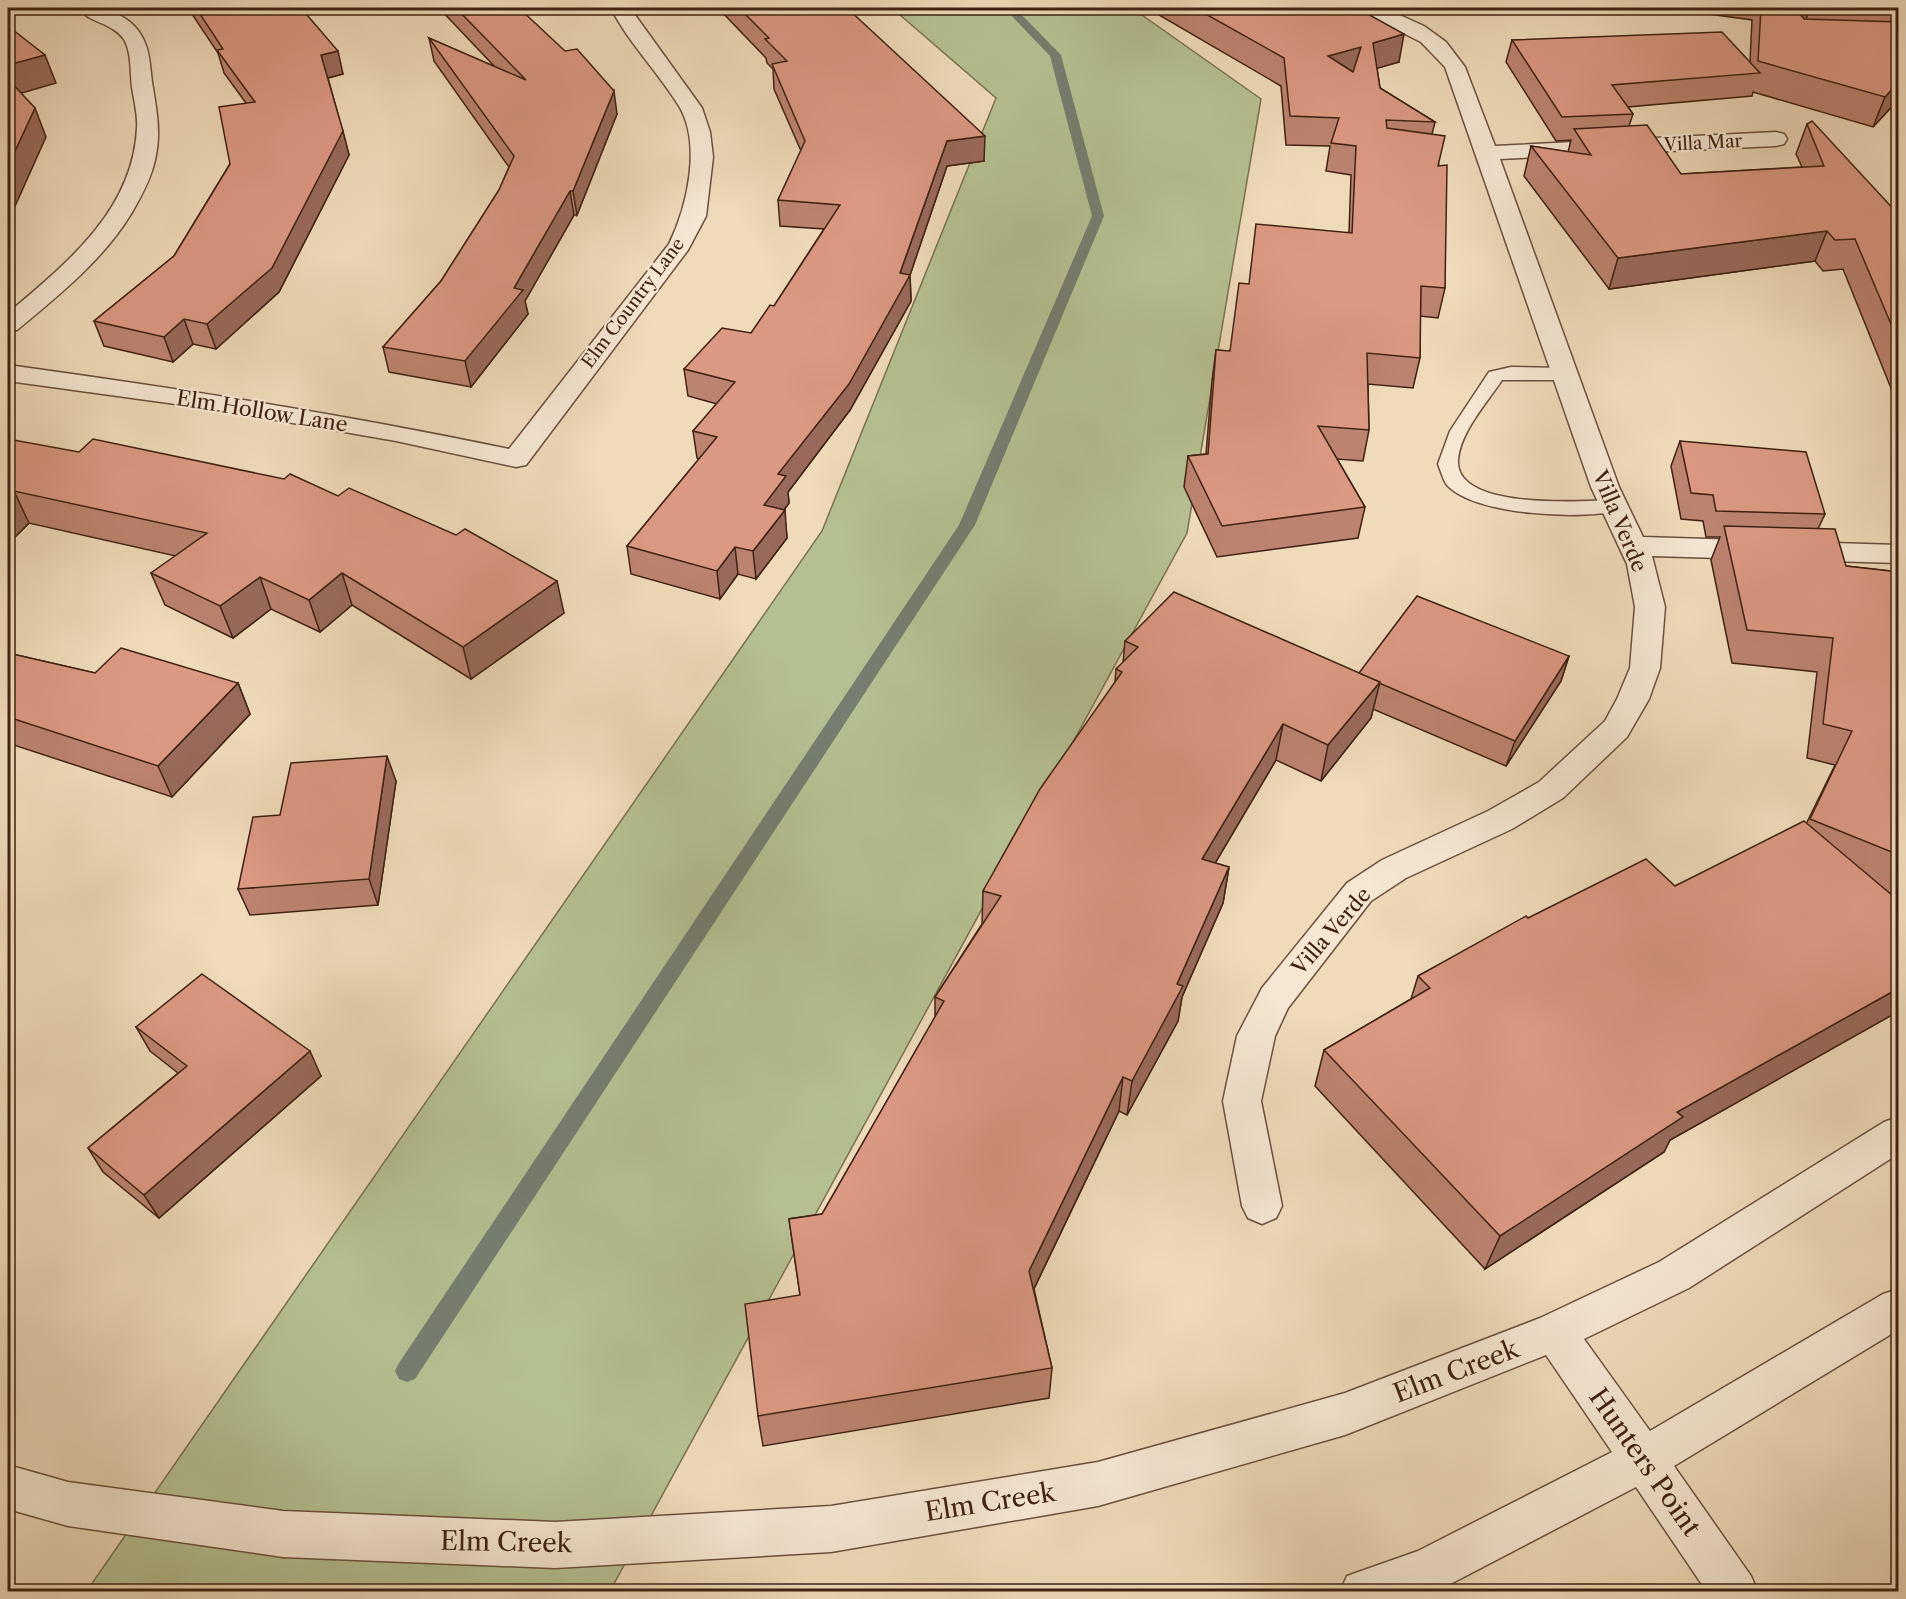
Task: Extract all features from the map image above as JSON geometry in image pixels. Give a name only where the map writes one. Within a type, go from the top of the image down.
[{"type":"street","points":[[8,325],[69,273],[99,241],[121,211],[137,181],[146,153],[148,127],[135,40],[121,26],[88,8]]},
{"type":"street","name":"Elm Country Lane","points":[[516,459],[680,245],[694,216],[702,157],[699,132],[691,108],[620,8]]},
{"type":"street","name":"Villa Verde","points":[[1262,1206],[1242,1101],[1256,1036],[1275,998],[1359,892],[1394,869],[1500,820],[1551,790],[1616,729],[1633,699],[1644,668],[1650,607],[1642,564],[1605,487],[1563,374],[1522,251],[1450,58],[1436,43],[1416,29],[1368,8]]},
{"type":"street","name":"Villa Mar","points":[[1486,153],[1776,139]]},
{"type":"street","name":"Elm Hollow Lane","points":[[8,373],[223,403],[396,433],[516,459]]},
{"type":"street","points":[[1635,546],[1899,554]]},
{"type":"street","name":"Elm Creek","points":[[8,1487],[68,1504],[283,1534],[555,1545],[831,1529],[1098,1484],[1345,1414],[1555,1332],[1674,1275],[1899,1134]]},
{"type":"street","points":[[1363,1592],[1426,1572],[1644,1459],[1899,1308]]},
{"type":"street","name":"Hunters Point","points":[[1555,1332],[1735,1592]]},
{"type":"lane","points":[[1563,374],[1511,372],[1496,376],[1454,442],[1448,463],[1453,480],[1470,494],[1493,501],[1535,507],[1615,506]]},
{"type":"green space","points":[[892,8],[1132,8],[1261,99],[1187,533],[610,1591],[86,1592],[822,531],[996,98]]},
{"type":"building","points":[[196,8],[301,8],[338,51],[321,55],[343,131],[272,268],[207,324],[184,319],[164,337],[94,321],[174,256],[230,164],[219,107],[255,102],[217,50],[223,49]]},
{"type":"building","points":[[456,8],[519,8],[565,51],[577,49],[614,91],[573,191],[570,191],[514,288],[523,290],[465,361],[383,347],[441,281],[499,190],[514,156],[429,38],[526,80]]},
{"type":"building","points":[[739,8],[847,8],[985,136],[947,141],[900,273],[910,275],[849,384],[778,474],[786,476],[764,505],[785,510],[753,551],[735,547],[717,571],[627,546],[717,437],[693,431],[735,382],[684,369],[722,328],[751,333],[770,305],[774,306],[840,205],[778,200],[805,141],[772,64],[787,61],[765,39],[769,38]]},
{"type":"building","points":[[1195,8],[1357,8],[1404,34],[1373,43],[1380,88],[1435,122],[1386,120],[1387,128],[1445,136],[1438,166],[1447,165],[1445,288],[1421,286],[1420,358],[1367,353],[1369,430],[1318,426],[1365,507],[1222,526],[1188,456],[1208,454],[1216,350],[1230,351],[1239,283],[1249,284],[1256,224],[1352,233],[1356,146],[1331,143],[1339,118],[1290,116],[1284,58]],"holes":[[[1361,47],[1353,72],[1328,56]]]},
{"type":"building","points":[[1761,8],[1803,8],[1799,13],[1804,19],[1899,22],[1899,82],[1885,97],[1758,61]]},
{"type":"building","points":[[8,26],[45,55],[8,65]]},
{"type":"building","points":[[1722,32],[1760,73],[1612,85],[1633,114],[1562,117],[1512,40]]},
{"type":"building","points":[[8,79],[35,108],[8,166]]},
{"type":"building","points":[[1812,121],[1899,215],[1899,343],[1855,239],[1835,240],[1827,231],[1618,258],[1531,146],[1591,155],[1574,129],[1647,125],[1681,174],[1824,166],[1807,124]]},
{"type":"building","points":[[8,439],[79,452],[93,439],[284,479],[290,474],[338,496],[349,488],[456,535],[465,529],[557,581],[463,647],[342,573],[309,600],[260,577],[220,606],[151,573],[207,533],[14,491],[8,498]]},
{"type":"building","points":[[1680,441],[1806,452],[1825,514],[1716,511],[1713,495],[1691,493]]},
{"type":"building","points":[[1724,526],[1835,529],[1846,566],[1899,572],[1899,855],[1810,819],[1852,731],[1823,724],[1833,638],[1747,630]]},
{"type":"building","points":[[1174,592],[1380,682],[1328,745],[1283,724],[1202,859],[1229,867],[1177,984],[1183,986],[1132,1081],[1123,1077],[1029,1271],[1052,1368],[758,1416],[745,1304],[800,1295],[789,1219],[822,1214],[944,1001],[935,997],[1001,896],[983,891],[1040,789],[1122,672],[1116,669],[1138,647],[1125,641]]},
{"type":"building","points":[[1417,596],[1569,656],[1515,741],[1359,673]]},
{"type":"building","points":[[121,648],[238,683],[158,766],[8,717],[8,653],[95,673]]},
{"type":"building","points":[[387,756],[369,879],[238,889],[253,817],[280,815],[291,763]]},
{"type":"building","points":[[1804,821],[1899,901],[1899,988],[1677,1112],[1683,1117],[1500,1236],[1324,1050],[1430,988],[1418,976],[1526,916],[1528,918],[1646,859],[1675,886]]},
{"type":"building","points":[[202,974],[310,1051],[144,1195],[88,1148],[187,1066],[136,1027]]},
{"type":"waterway","points":[[407,1371],[967,525],[1098,216],[1055,55],[1009,8]]}]
